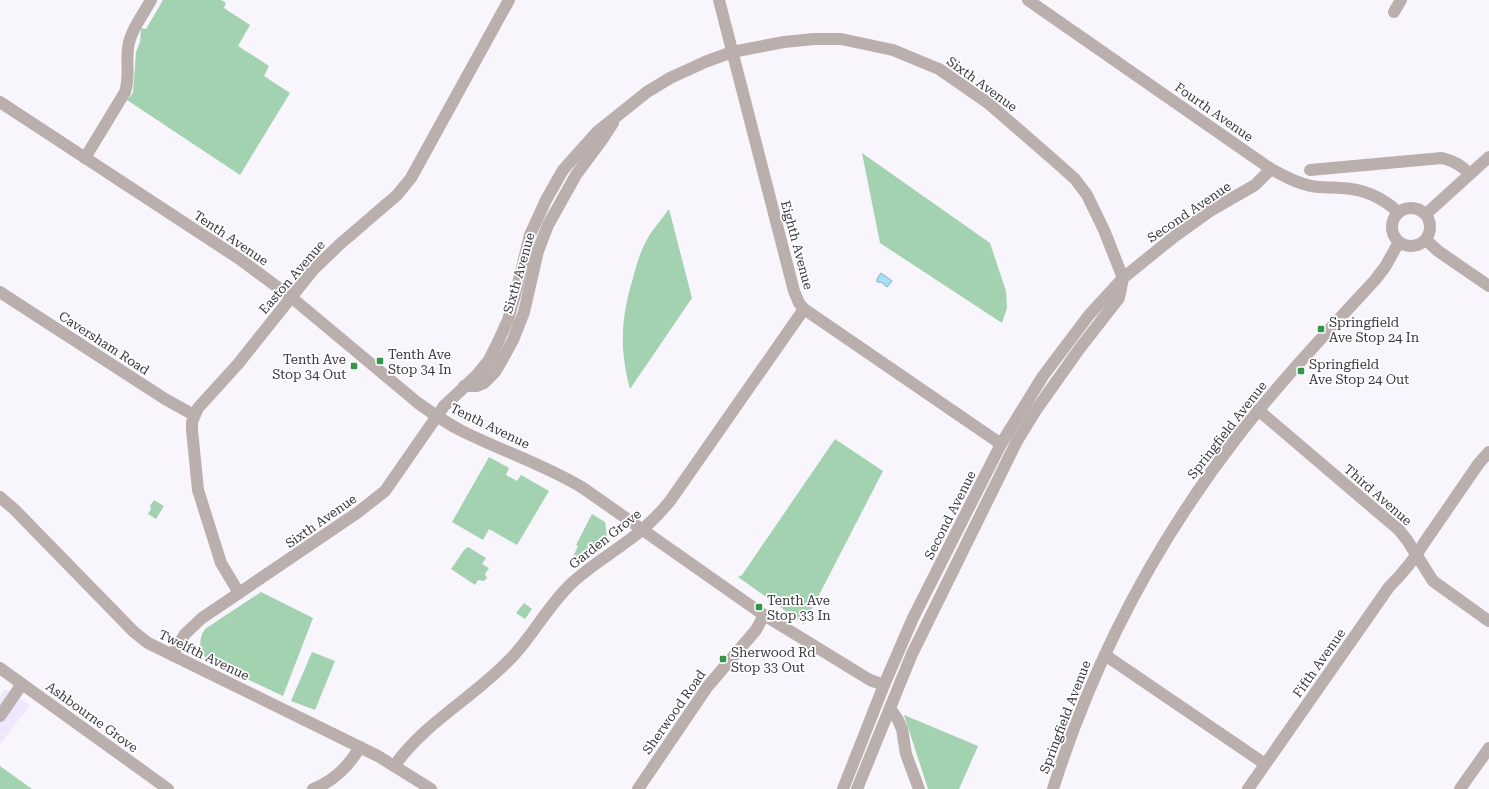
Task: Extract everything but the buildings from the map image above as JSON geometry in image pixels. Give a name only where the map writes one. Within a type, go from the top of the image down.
[{"type":"street","points":[[86,158],[121,98],[127,84],[128,48],[130,39],[151,0]]},
{"type":"street","name":"Easton Avenue","points":[[194,415],[198,408],[238,364],[314,270],[339,245],[404,188],[411,178],[508,0]]},
{"type":"street","name":"Eighth Avenue","points":[[719,0],[794,291],[799,303],[804,309],[1001,444]]},
{"type":"street","name":"Fourth Avenue","points":[[1028,0],[1271,168],[1301,183],[1312,186],[1356,190],[1383,201],[1398,212]]},
{"type":"street","points":[[1394,12],[1401,0]]},
{"type":"street","name":"Sixth Avenue","points":[[172,655],[178,643],[192,626],[375,500],[392,482],[444,406],[476,376],[489,360],[508,320],[518,288],[530,235],[553,187],[563,170],[578,151],[619,113],[647,92],[670,78],[705,62],[732,52],[784,42],[841,40],[893,50],[939,69],[988,103],[1074,179],[1087,195],[1096,210],[1122,278]]},
{"type":"street","name":"Tenth Avenue","points":[[0,102],[238,258],[291,297],[412,398],[437,416],[461,430],[566,477],[764,615],[870,680],[884,685]]},
{"type":"street","points":[[1426,214],[1489,157]]},
{"type":"street","points":[[1310,170],[1442,158],[1452,160],[1462,166],[1470,174]]},
{"type":"street","name":"Second Avenue","points":[[843,789],[884,685],[913,618],[1001,444],[1027,400],[1063,348],[1089,315],[1122,278],[1175,236],[1210,211],[1255,184],[1271,168]]},
{"type":"street","points":[[1409,207],[1420,210],[1426,214],[1431,227],[1426,240],[1416,246],[1404,245],[1400,242],[1396,238],[1392,228],[1392,222],[1398,212],[1409,207]]},
{"type":"street","points":[[1426,240],[1438,251],[1489,286]]},
{"type":"street","name":"Springfield Avenue","points":[[1053,789],[1073,730],[1105,655],[1140,586],[1185,510],[1258,410],[1385,267],[1400,242]]},
{"type":"street","name":"Second Avenue","points":[[858,789],[912,654],[1017,441],[1036,410],[1080,348],[1119,298],[1122,278]]},
{"type":"street","name":"Caversham Road","points":[[0,292],[165,399],[194,415]]},
{"type":"street","name":"Garden Grove","points":[[394,765],[412,744],[515,655],[573,582],[642,530],[659,515],[804,309]]},
{"type":"street","name":"Third Avenue","points":[[1258,410],[1399,530],[1433,581],[1489,622]]},
{"type":"street","points":[[194,415],[192,430],[198,490],[221,563],[239,594]]},
{"type":"street","name":"Fifth Avenue","points":[[1248,789],[1389,587],[1416,556],[1479,463],[1489,452]]},
{"type":"street","name":"Twelfth Avenue","points":[[0,497],[15,510],[134,632],[148,643],[360,747],[394,765],[431,789]]},
{"type":"street","name":"Sherwood Road","points":[[638,789],[705,690],[756,630],[764,615]]},
{"type":"street","name":"Springfield Avenue","points":[[1105,655],[1265,764]]},
{"type":"street","name":"Ashbourne Grove","points":[[0,668],[168,789]]},
{"type":"street","points":[[0,716],[22,684]]},
{"type":"street","points":[[890,708],[902,729],[909,765],[919,789]]},
{"type":"street","points":[[313,789],[333,779],[344,770],[352,761],[360,747]]},
{"type":"street","points":[[1460,789],[1489,748]]},
{"type":"shaded area","points":[[5,689],[30,705],[0,744],[0,696]]},
{"type":"green space","points":[[163,0],[221,0],[226,3],[224,8],[250,25],[238,46],[269,66],[264,76],[290,93],[240,175],[127,100],[133,93],[136,52],[140,42],[141,28],[146,29]]},
{"type":"green space","points":[[862,153],[990,243],[1006,291],[1007,308],[1002,323],[880,243]]},
{"type":"green space","points":[[669,209],[692,298],[630,389],[626,374],[623,346],[626,306],[636,267],[644,246],[651,232]]},
{"type":"green space","points":[[835,439],[883,471],[804,624],[738,577],[742,575]]},
{"type":"green space","points":[[489,457],[509,468],[506,475],[517,481],[521,475],[549,491],[517,545],[489,529],[483,540],[452,522]]},
{"type":"green space","points":[[154,500],[164,506],[156,519],[148,514],[151,509],[150,506]]},
{"type":"green space","points":[[592,514],[605,522],[607,537],[575,563],[571,561],[578,546],[576,545]]},
{"type":"green space","points":[[468,547],[486,558],[482,564],[489,568],[485,574],[487,578],[484,581],[478,580],[475,585],[451,569],[464,550]]},
{"type":"green space","points":[[261,592],[313,618],[283,696],[211,662],[204,655],[200,647],[202,633],[205,629]]},
{"type":"green space","points":[[524,603],[532,609],[525,619],[516,613]]},
{"type":"green space","points":[[312,652],[335,661],[315,710],[291,701]]},
{"type":"green space","points":[[904,715],[978,746],[959,789],[928,789]]},
{"type":"green space","points":[[0,766],[32,789],[0,789]]},
{"type":"water","points":[[881,273],[892,281],[887,287],[881,282],[877,282],[877,279]]},
{"type":"place","name":"Springfield Ave Stop 24 In","points":[[1321,329]]},
{"type":"place","name":"Tenth Ave Stop 34 In","points":[[380,361]]},
{"type":"place","name":"Tenth Ave Stop 34 Out","points":[[354,366]]},
{"type":"place","name":"Springfield Ave Stop 24 Out","points":[[1301,371]]},
{"type":"place","name":"Tenth Ave Stop 33 In","points":[[759,607]]},
{"type":"place","name":"Sherwood Rd Stop 33 Out","points":[[723,659]]}]
